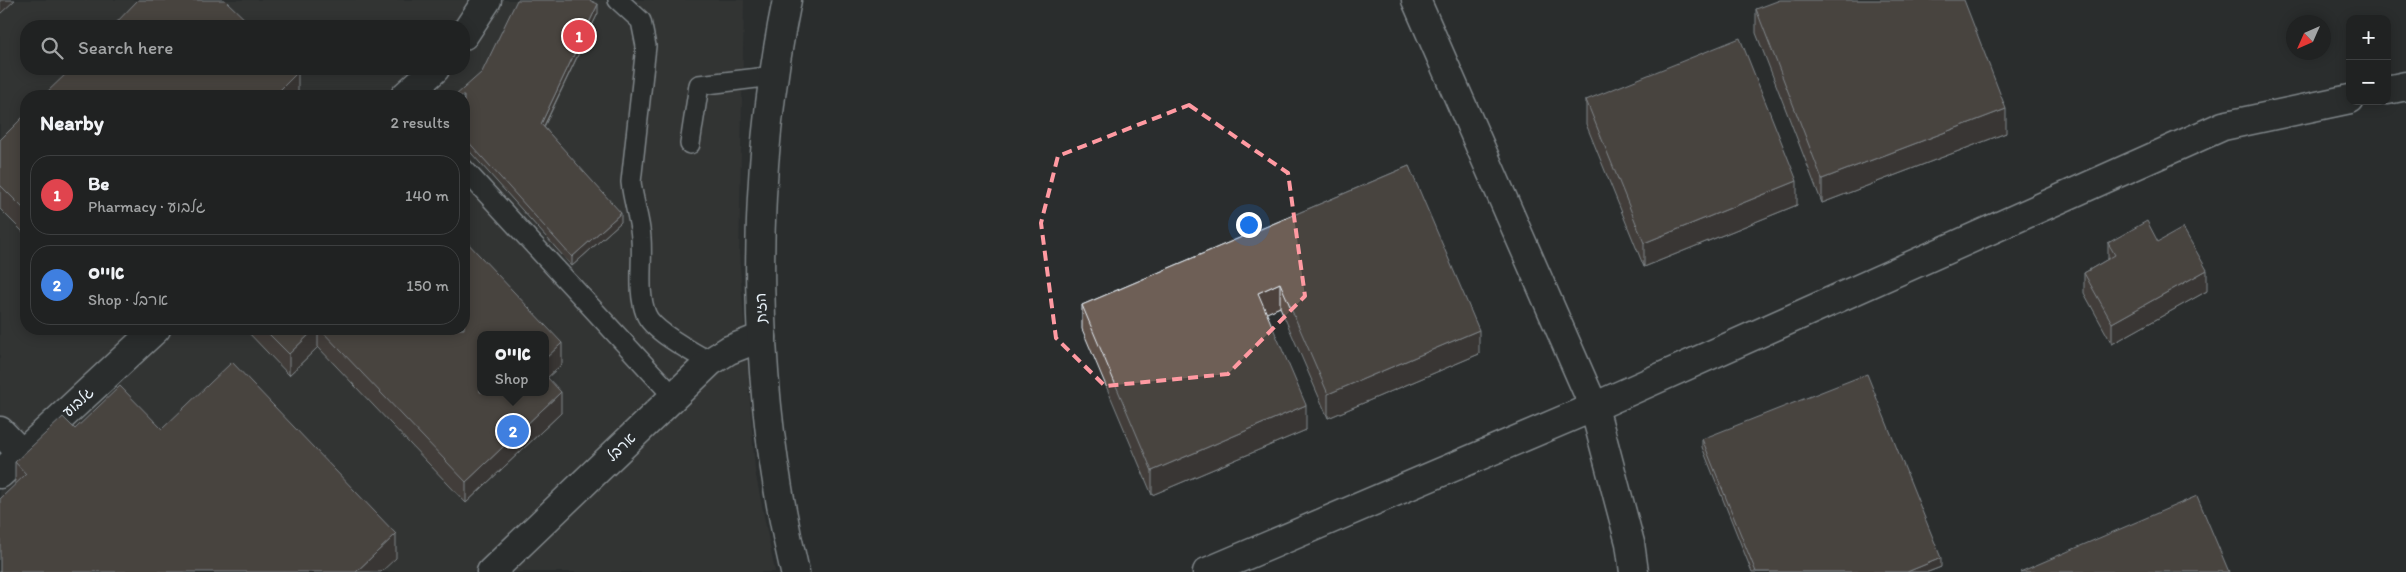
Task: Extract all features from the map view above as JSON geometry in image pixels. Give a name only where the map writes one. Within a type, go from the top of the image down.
[{"type":"street","points":[[470,26],[487,0]]},
{"type":"street","name":"הזית","points":[[775,0],[775,63]]},
{"type":"street","name":"הזית","points":[[787,0],[775,63],[768,125],[760,266],[762,337],[777,486],[795,569]]},
{"type":"street","points":[[1416,0],[1594,407],[1630,543],[1634,572]]},
{"type":"street","points":[[412,90],[428,75]]},
{"type":"street","points":[[2391,89],[2406,86]]},
{"type":"street","points":[[1207,572],[1594,407],[2223,126],[2346,99]]},
{"type":"street","name":"גלבוע","points":[[0,474],[150,335]]},
{"type":"street","name":"ארבל","points":[[491,572],[710,362],[729,350],[762,337]]},
{"type":"street","points":[[0,430],[22,454]]},
{"type":"lane","points":[[618,0],[641,21],[646,46],[631,182],[633,202],[642,236],[642,295],[646,316],[661,331],[710,362]]},
{"type":"lane","points":[[690,144],[699,85],[775,63]]},
{"type":"lane","points":[[470,176],[674,397]]},
{"type":"highlighted area","points":[[1189,105],[1288,173],[1305,296],[1228,374],[1105,386],[1056,338],[1041,223],[1058,156]]},
{"type":"shaded area","points":[[0,0],[744,0],[739,254],[755,471],[775,572],[0,572]]},
{"type":"building","points":[[138,0],[225,0],[246,20],[119,20]]},
{"type":"building","points":[[517,0],[589,0],[598,4],[541,124],[621,213],[572,257],[470,144],[470,90],[462,90],[482,72]]},
{"type":"building","points":[[1780,0],[1964,0],[2006,109],[1822,179],[1756,9]]},
{"type":"building","points":[[1740,38],[1797,181],[1644,243],[1586,100]]},
{"type":"building","points":[[65,75],[295,75],[280,90],[49,90]]},
{"type":"building","points":[[20,120],[20,205],[0,185],[0,140]]},
{"type":"building","points":[[1409,166],[1479,330],[1328,394],[1280,283],[1258,293],[1306,405],[1152,471],[1082,305]]},
{"type":"building","points":[[2147,221],[2158,242],[2183,228],[2207,270],[2112,323],[2084,273],[2115,255],[2108,243]]},
{"type":"building","points":[[470,245],[562,343],[549,355],[549,331],[477,331],[477,396],[549,396],[549,379],[561,392],[466,482],[326,335],[470,335]]},
{"type":"building","points":[[270,335],[309,335],[289,354]]},
{"type":"building","points":[[232,362],[396,534],[356,572],[0,572],[0,499],[26,474],[15,462],[63,417],[75,429],[120,386],[162,429]]},
{"type":"building","points":[[1867,374],[1941,558],[1907,572],[1756,572],[1702,439]]},
{"type":"building","points":[[2197,496],[2229,572],[2020,572]]},
{"type":"place","name":"Be","points":[[579,36]]},
{"type":"place","name":"אייס","points":[[513,431]]}]
